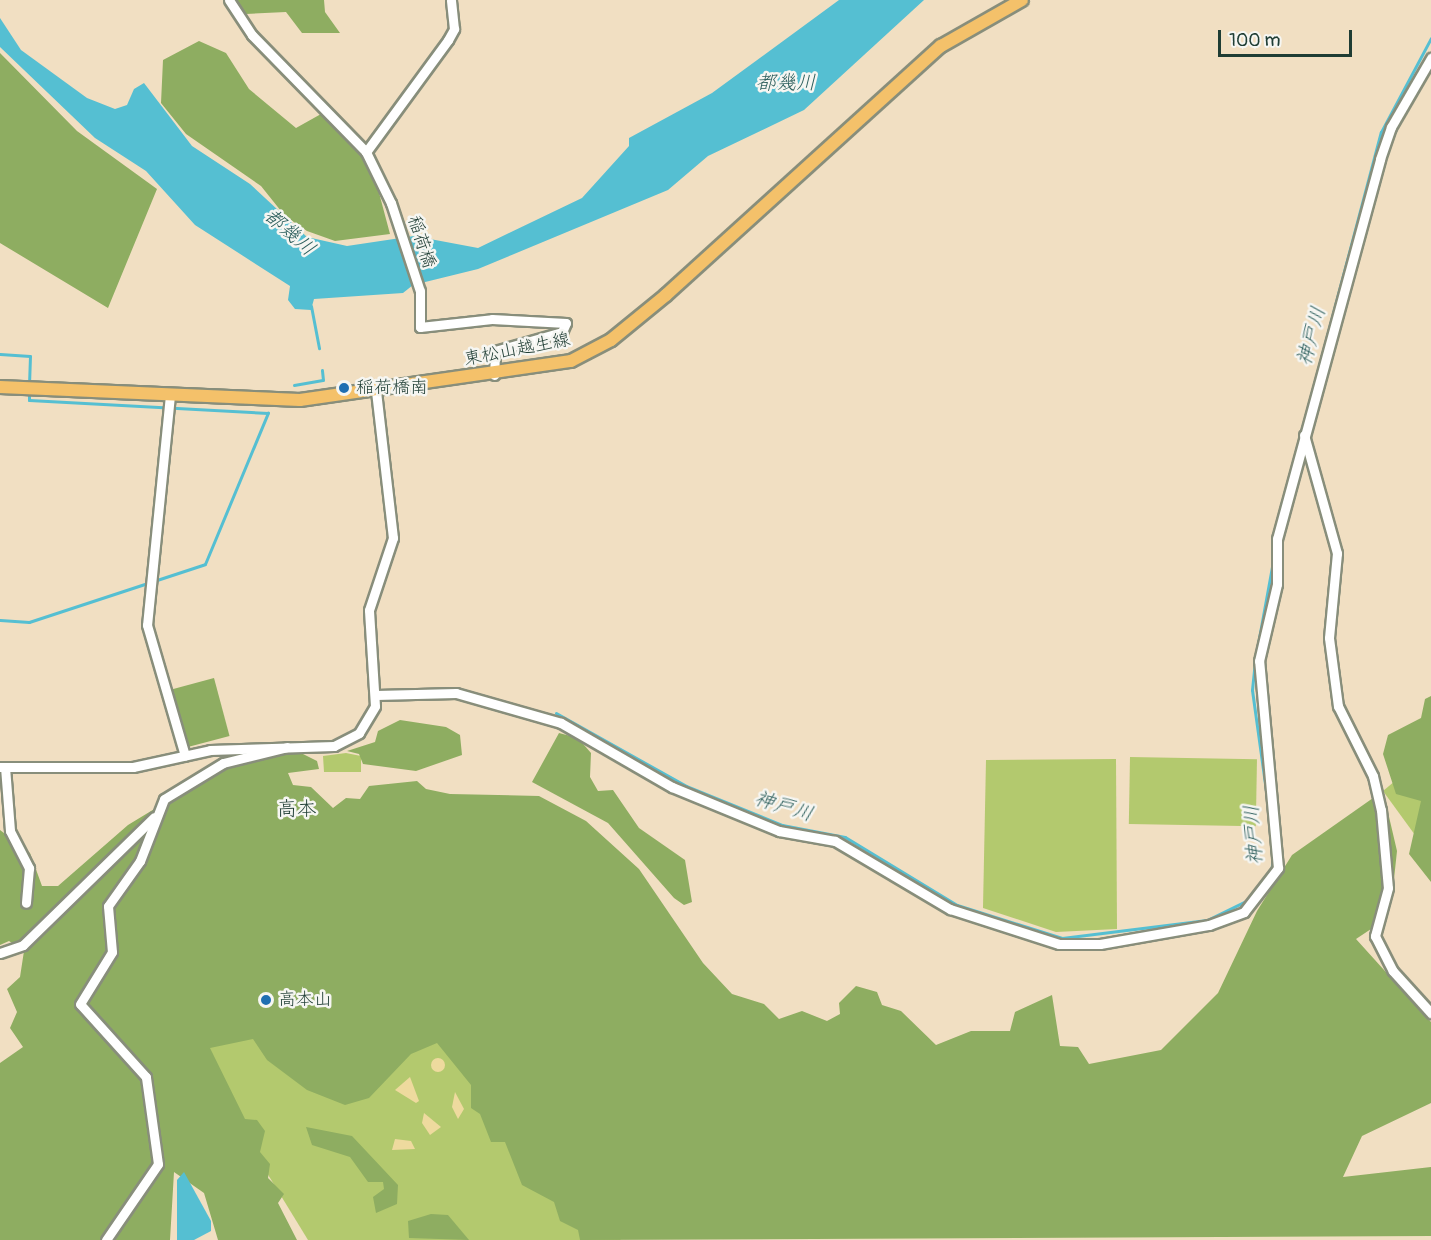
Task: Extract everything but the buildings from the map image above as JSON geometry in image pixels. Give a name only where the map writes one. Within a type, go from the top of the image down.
[{"type":"main road","name":"東松山越生線","points":[[0,387],[254,401],[376,391],[494,375],[571,361],[611,340],[732,238],[913,69],[980,21],[1022,0]]},
{"type":"street","name":"稲荷橋","points":[[229,0],[252,35],[366,152],[391,203],[420,291],[417,321],[422,327],[492,319],[566,323],[562,332],[495,351],[494,375]]},
{"type":"street","points":[[366,152],[448,40],[454,29],[451,0]]},
{"type":"street","points":[[376,695],[456,693],[561,723],[672,787],[779,831],[835,841],[950,909],[1054,943],[1100,944],[1219,923],[1255,903],[1278,868],[1260,661],[1277,584],[1277,538],[1380,159],[1391,127],[1431,58]]},
{"type":"street","points":[[26,903],[29,868],[10,831],[3,767],[133,768],[185,756],[289,746],[320,747],[353,739],[371,717],[376,695],[369,610],[393,538],[376,391]]},
{"type":"street","points":[[170,395],[147,625],[185,756]]},
{"type":"street","points":[[1304,435],[1337,553],[1329,638],[1338,706],[1373,776],[1381,810],[1387,898],[1375,936],[1393,971],[1431,1013]]},
{"type":"street","points":[[106,1240],[155,1172],[158,1156],[146,1077],[80,1004],[112,952],[108,906],[140,861],[154,817],[164,799],[224,763],[289,746]]},
{"type":"street","points":[[0,953],[23,945],[154,817]]},
{"type":"green space","points":[[235,0],[324,0],[325,12],[340,33],[302,33],[286,12],[246,14]]},
{"type":"green space","points":[[199,41],[226,53],[249,89],[296,128],[321,114],[350,140],[374,174],[390,234],[335,241],[307,231],[285,216],[261,186],[186,134],[161,103],[163,60]]},
{"type":"green space","points":[[0,53],[77,131],[157,189],[108,308],[0,243]]},
{"type":"green space","points":[[214,678],[230,736],[185,748],[170,690]]},
{"type":"green space","points":[[1431,696],[1431,882],[1409,854],[1421,801],[1396,794],[1383,754],[1388,735],[1421,718],[1425,699]]},
{"type":"green space","points":[[400,720],[446,727],[460,735],[462,755],[416,771],[363,764],[359,754],[347,751],[375,742],[378,731]]},
{"type":"green space","points":[[559,733],[578,738],[591,753],[590,777],[598,791],[613,790],[639,828],[685,860],[692,902],[684,905],[674,898],[608,823],[532,782]]},
{"type":"green space","points":[[1431,751],[1431,857],[1383,791]]},
{"type":"green space","points":[[299,752],[317,761],[319,769],[288,773],[293,785],[311,787],[333,808],[346,798],[360,799],[369,786],[417,781],[426,789],[450,794],[539,796],[586,821],[639,869],[703,963],[732,994],[764,1004],[779,1019],[802,1011],[827,1021],[840,1014],[839,1003],[856,986],[877,992],[882,1005],[901,1011],[936,1045],[971,1031],[1010,1031],[1015,1012],[1052,995],[1060,1046],[1078,1047],[1089,1064],[1161,1050],[1218,993],[1257,911],[1292,855],[1383,791],[1397,851],[1394,879],[1371,929],[1356,939],[1431,1022],[1431,1103],[1362,1136],[1343,1177],[1431,1167],[1431,1236],[580,1240],[578,1230],[560,1221],[554,1202],[522,1185],[505,1142],[491,1142],[480,1114],[471,1108],[471,1085],[437,1043],[411,1054],[369,1098],[345,1105],[307,1090],[267,1060],[253,1039],[210,1048],[245,1119],[257,1120],[265,1131],[260,1152],[270,1164],[268,1178],[284,1194],[278,1203],[297,1240],[218,1240],[204,1193],[174,1172],[170,1240],[0,1240],[0,1063],[23,1047],[10,1028],[17,1012],[7,989],[20,977],[24,951],[9,941],[0,945],[0,830],[30,853],[42,886],[58,886],[128,825],[225,766]]},
{"type":"green space","points":[[346,753],[361,756],[361,772],[324,772],[323,756]]},
{"type":"green space","points":[[1130,757],[1257,759],[1256,826],[1129,824]]},
{"type":"green space","points":[[1116,759],[1117,929],[1056,932],[983,908],[986,760]]},
{"type":"green space","points":[[232,1017],[429,1018],[621,1240],[308,1240],[198,1060]]},
{"type":"green space","points":[[306,1127],[352,1136],[398,1185],[397,1204],[376,1213],[373,1197],[384,1189],[383,1182],[368,1182],[350,1157],[312,1145]]},
{"type":"green space","points":[[431,1214],[448,1215],[469,1240],[409,1238],[408,1221]]},
{"type":"sand","points":[[438,1058],[443,1060],[445,1065],[443,1070],[438,1072],[433,1070],[431,1065],[433,1060]]},
{"type":"sand","points":[[410,1077],[419,1101],[416,1103],[395,1090]]},
{"type":"sand","points":[[455,1092],[464,1109],[458,1119],[452,1107]]},
{"type":"sand","points":[[424,1113],[441,1127],[430,1135],[422,1123]]},
{"type":"sand","points":[[395,1139],[411,1141],[415,1149],[392,1150]]},
{"type":"water","name":"都幾川","points":[[839,0],[924,0],[804,110],[708,156],[668,190],[478,269],[413,285],[403,293],[314,299],[311,310],[295,309],[288,300],[290,286],[195,225],[146,171],[95,138],[0,47],[0,18],[21,50],[87,98],[115,109],[127,105],[134,89],[144,83],[192,146],[250,184],[307,237],[347,246],[414,236],[478,248],[582,198],[629,146],[629,138],[712,93]]},
{"type":"water","points":[[184,1172],[211,1221],[211,1231],[194,1240],[177,1240],[177,1180]]},
{"type":"waterway","name":"神戸川","points":[[1273,540],[1381,132],[1431,38]]},
{"type":"waterway","points":[[311,306],[319,348]]},
{"type":"waterway","points":[[0,354],[30,356],[29,384]]},
{"type":"waterway","points":[[294,385],[323,380],[322,370]]},
{"type":"waterway","points":[[29,391],[29,400],[268,413]]},
{"type":"waterway","points":[[0,620],[29,622],[205,564],[268,413]]},
{"type":"waterway","name":"神戸川","points":[[1257,649],[1273,561]]},
{"type":"waterway","name":"神戸川","points":[[1255,661],[1252,690],[1269,813]]},
{"type":"waterway","name":"神戸川","points":[[556,713],[686,786],[782,825],[845,837],[957,905],[1062,938],[1207,920],[1248,900]]},
{"type":"waterway","name":"神戸川","points":[[1271,872],[1273,858]]},
{"type":"place","name":"稲荷橋南","points":[[344,388]]},
{"type":"place","name":"高本山","points":[[266,1000]]},
{"type":"district","name":"高本","points":[[297,808]]}]
